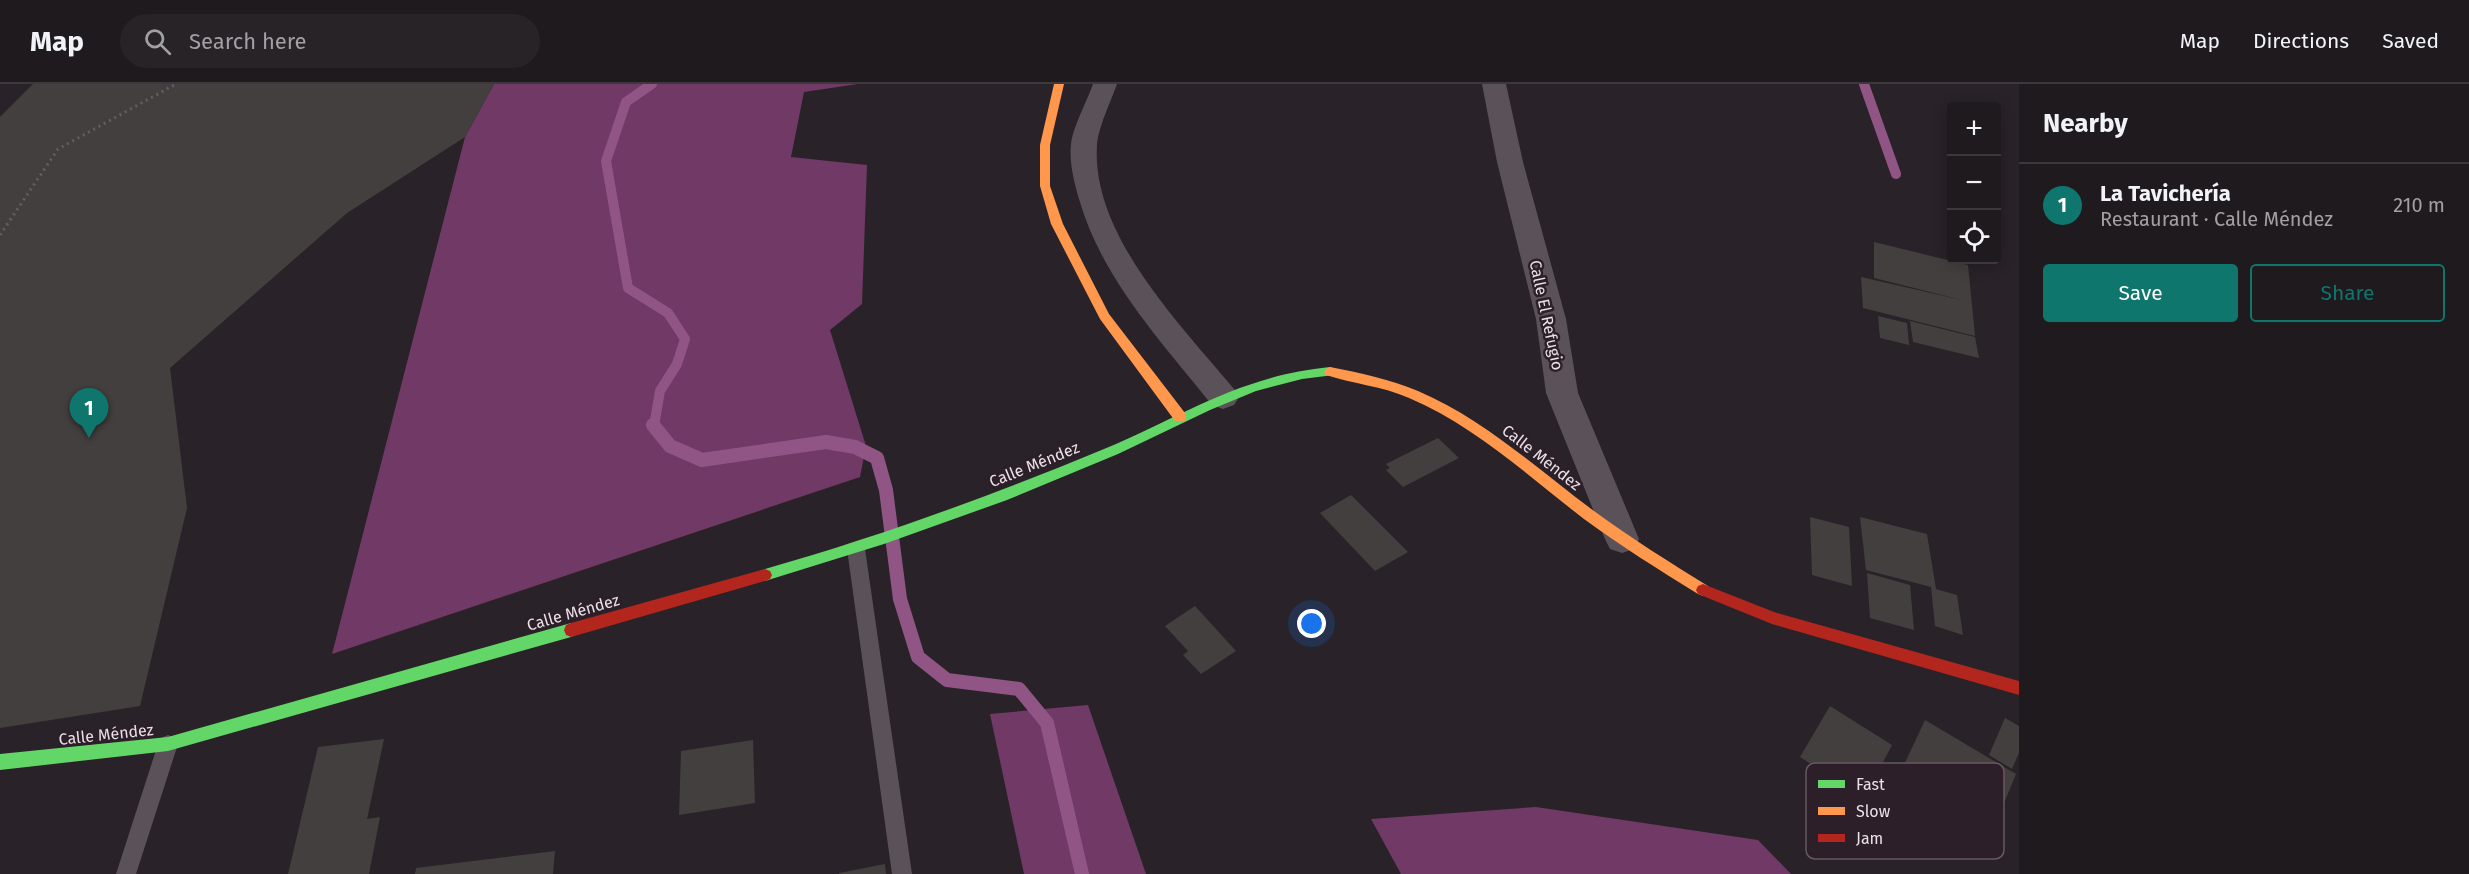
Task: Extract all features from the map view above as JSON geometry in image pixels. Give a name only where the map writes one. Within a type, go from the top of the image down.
[{"type":"street","points":[[1059,84],[1045,145],[1046,186],[1056,224],[1104,316],[1180,417]]},
{"type":"street","points":[[1105,84],[1083,148],[1088,181],[1098,218],[1116,259],[1140,293],[1223,397]]},
{"type":"street","name":"Calle El Refugio","points":[[1494,84],[1510,162],[1551,319],[1562,393],[1622,539]]},
{"type":"street","name":"Calle Méndez","points":[[0,762],[168,744],[856,549],[1040,481],[1135,441],[1180,417],[1261,381],[1300,373],[1331,372],[1352,375],[1400,389],[1489,436],[1622,539],[1710,594],[1772,618],[2019,688]]},
{"type":"lane","points":[[856,549],[902,874]]},
{"type":"lane","points":[[126,874],[168,744]]},
{"type":"path","points":[[0,236],[58,149],[176,84]]},
{"type":"shaded area","points":[[494,84],[858,84],[804,92],[791,157],[867,165],[862,304],[830,330],[866,446],[860,477],[332,654],[465,137]]},
{"type":"shaded area","points":[[1088,705],[1146,874],[1024,874],[990,714]]},
{"type":"shaded area","points":[[1536,807],[1758,840],[1791,874],[1401,874],[1371,819]]},
{"type":"building","points":[[33,84],[494,84],[465,137],[347,213],[170,368],[187,508],[140,706],[0,728],[0,117]]},
{"type":"building","points":[[1874,242],[1947,260],[1947,264],[1968,265],[1975,336],[1863,308],[1861,277],[1966,301],[1874,278]]},
{"type":"building","points":[[1878,316],[1907,323],[1909,345],[1880,338]]},
{"type":"building","points":[[1910,321],[1975,337],[1979,358],[1913,342]]},
{"type":"building","points":[[1438,438],[1459,458],[1403,487],[1386,470],[1390,468],[1386,464]]},
{"type":"building","points":[[1351,495],[1408,552],[1375,571],[1320,513]]},
{"type":"building","points":[[1810,517],[1849,527],[1852,586],[1812,575]]},
{"type":"building","points":[[1860,517],[1927,534],[1936,589],[1957,595],[1963,635],[1935,626],[1931,587],[1866,570]]},
{"type":"building","points":[[1867,573],[1910,585],[1914,630],[1870,618]]},
{"type":"building","points":[[1195,606],[1236,651],[1201,674],[1183,655],[1188,651],[1165,626]]},
{"type":"building","points":[[1830,706],[1892,745],[1882,763],[1809,763],[1800,757]]},
{"type":"building","points":[[2005,718],[2019,726],[2019,753],[2012,769],[1989,755]]},
{"type":"building","points":[[1925,720],[1997,763],[1905,763]]},
{"type":"building","points":[[384,739],[367,819],[380,817],[369,874],[288,874],[318,747]]},
{"type":"building","points":[[753,740],[755,803],[679,815],[681,751]]},
{"type":"building","points":[[2004,767],[2016,774],[2004,803]]},
{"type":"building","points":[[555,851],[553,874],[415,874],[416,868]]},
{"type":"building","points":[[885,864],[886,874],[839,874],[839,873]]},
{"type":"waterway","points":[[652,84],[626,102],[606,161],[628,288],[668,313],[685,339],[677,364],[660,391],[654,426]]},
{"type":"waterway","points":[[1864,84],[1896,174]]},
{"type":"waterway","points":[[653,425],[670,446],[702,460],[826,442],[855,447],[877,458],[886,490],[900,599],[918,657],[947,680],[1019,689],[1047,723],[1082,874]]},
{"type":"traffic: fast","points":[[765,575],[845,551],[1002,496],[1114,450],[1205,406],[1252,387],[1276,380],[1330,372]]},
{"type":"traffic: fast","points":[[0,762],[168,744],[571,630]]},
{"type":"traffic: slow","points":[[1059,84],[1045,145],[1045,186],[1057,224],[1104,316],[1180,417]]},
{"type":"traffic: slow","points":[[1330,372],[1373,380],[1413,394],[1451,413],[1520,461],[1622,539],[1703,590]]},
{"type":"traffic: jam","points":[[571,630],[765,575]]},
{"type":"traffic: jam","points":[[1703,590],[1772,618],[2019,688]]},
{"type":"place","name":"La Tavichería","points":[[89,438]]}]
